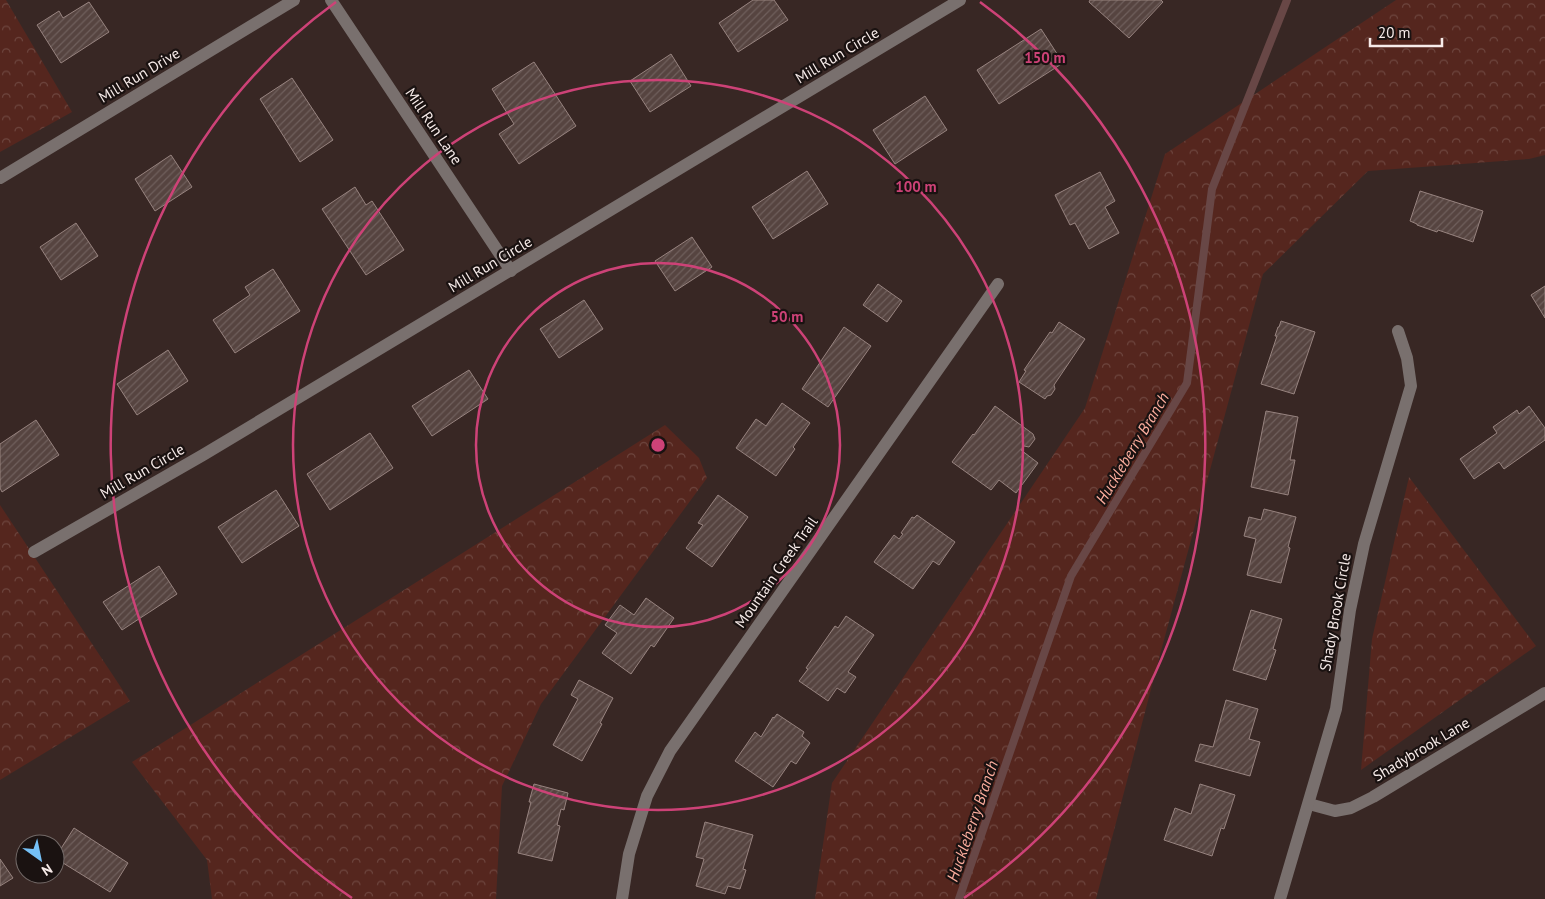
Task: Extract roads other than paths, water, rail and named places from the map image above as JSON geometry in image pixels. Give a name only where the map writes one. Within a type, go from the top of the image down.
[{"type":"street","name":"Mill Run Drive","points":[[0,178],[294,0]]},
{"type":"street","name":"Mill Run Lane","points":[[331,0],[511,271]]},
{"type":"street","name":"Mill Run Circle","points":[[34,552],[212,450],[960,0]]},
{"type":"street","name":"Mountain Creek Trail","points":[[622,899],[629,854],[647,796],[670,751],[998,284]]},
{"type":"street","name":"Shady Brook Circle","points":[[1280,899],[1336,709],[1350,610],[1364,544],[1411,386],[1407,358],[1398,330]]},
{"type":"street","name":"Shadybrook Lane","points":[[1309,804],[1335,811],[1352,808],[1545,693]]},
{"type":"waterway","name":"Huckleberry Branch","points":[[959,899],[1071,576],[1187,383],[1212,189],[1287,0]]}]
